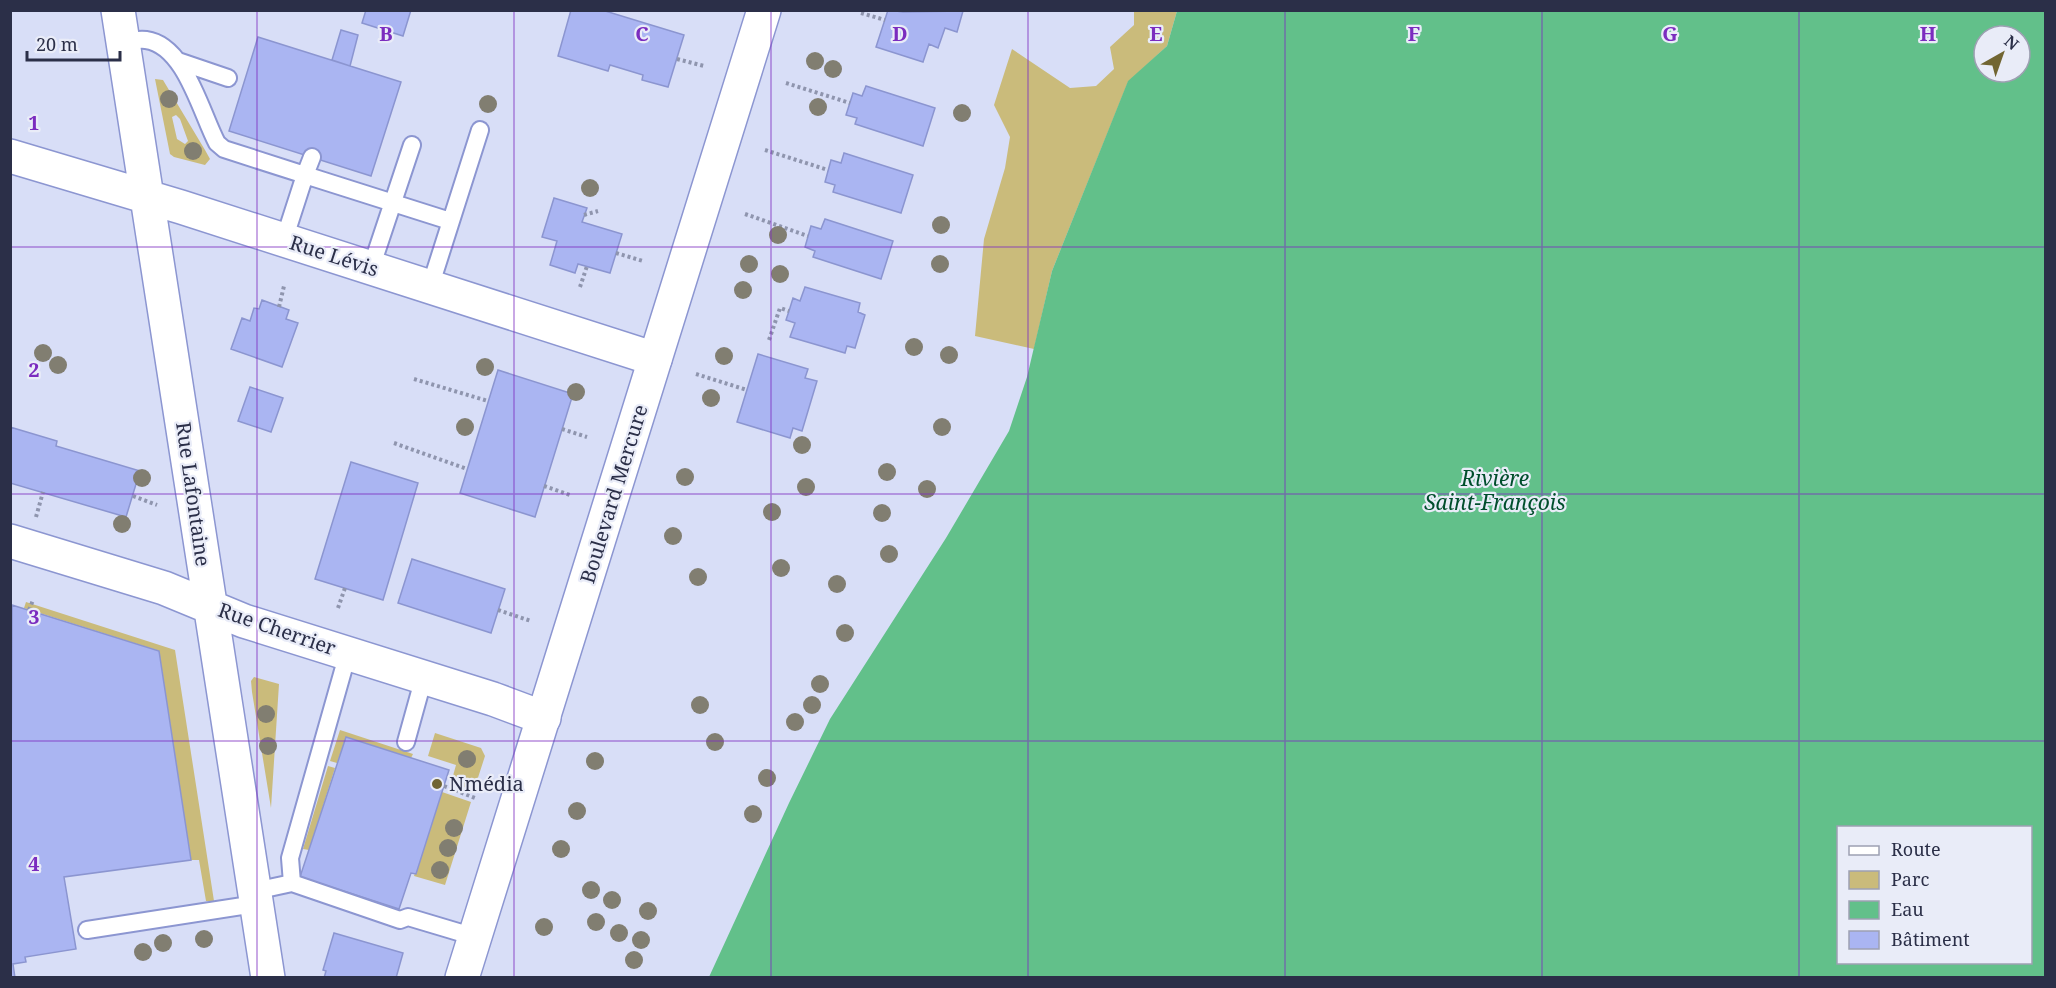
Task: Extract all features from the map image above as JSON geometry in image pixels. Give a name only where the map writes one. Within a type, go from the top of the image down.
[{"type":"street","name":"Rue Lafontaine","points":[[118,10],[210,607],[221,662],[268,978]]},
{"type":"street","name":"Boulevard Mercure","points":[[462,978],[764,10]]},
{"type":"street","name":"Rue Lévis","points":[[10,156],[284,240],[655,359]]},
{"type":"street","name":"Rue Cherrier","points":[[17,537],[164,588],[210,607],[544,718]]},
{"type":"lane","points":[[123,43],[146,40],[160,44],[178,61],[217,143],[224,149],[450,221]]},
{"type":"lane","points":[[178,61],[228,78]]},
{"type":"lane","points":[[430,287],[480,130]]},
{"type":"lane","points":[[371,268],[412,145]]},
{"type":"lane","points":[[284,240],[312,157]]},
{"type":"lane","points":[[292,883],[290,858],[348,653]]},
{"type":"lane","points":[[406,742],[424,677]]},
{"type":"lane","points":[[87,930],[255,898],[292,883],[400,920],[408,917],[475,937]]},
{"type":"path","points":[[861,13],[885,20]]},
{"type":"path","points":[[677,59],[704,66]]},
{"type":"path","points":[[786,83],[850,103]]},
{"type":"path","points":[[765,150],[828,170]]},
{"type":"path","points":[[584,215],[598,211]]},
{"type":"path","points":[[745,214],[808,236]]},
{"type":"path","points":[[616,253],[643,261]]},
{"type":"path","points":[[580,287],[587,266]]},
{"type":"path","points":[[279,306],[284,286]]},
{"type":"path","points":[[769,340],[780,308],[789,311]]},
{"type":"path","points":[[696,374],[747,390]]},
{"type":"path","points":[[414,379],[488,400]]},
{"type":"path","points":[[562,429],[587,437]]},
{"type":"path","points":[[394,443],[467,469]]},
{"type":"path","points":[[544,486],[570,495]]},
{"type":"path","points":[[17,537],[43,492]]},
{"type":"path","points":[[133,496],[157,505]]},
{"type":"path","points":[[338,608],[345,588]]},
{"type":"path","points":[[29,610],[33,600]]},
{"type":"path","points":[[498,610],[531,621]]},
{"type":"path","points":[[444,786],[475,798]]},
{"type":"green space","points":[[1134,11],[1177,11],[1167,46],[1128,82],[1052,271],[1034,349],[975,336],[984,239],[1005,168],[1010,137],[994,105],[1012,49],[1070,88],[1096,86],[1114,69],[1110,47],[1134,25]]},
{"type":"green space","points":[[155,79],[163,80],[210,159],[205,165],[170,154]],"holes":[[[176,115],[180,119],[188,141],[185,144],[177,139],[172,117]]]},
{"type":"green space","points":[[26,602],[175,650],[214,901],[206,901],[199,860],[191,860],[159,651],[24,608]]},
{"type":"green space","points":[[254,677],[279,684],[271,808],[252,692],[251,681]]},
{"type":"green space","points":[[340,730],[413,754],[411,758],[346,737],[337,763],[330,761]]},
{"type":"green space","points":[[435,733],[481,748],[485,756],[474,790],[451,783],[456,765],[428,756]]},
{"type":"green space","points":[[328,766],[335,768],[309,850],[303,849]]},
{"type":"green space","points":[[442,792],[471,802],[445,885],[414,876]]},
{"type":"water","name":"Rivière Saint-François","points":[[1177,11],[2045,11],[2045,977],[709,977],[830,719],[946,538],[1009,431],[1027,377],[1052,271],[1128,81],[1167,46]]},
{"type":"building","points":[[366,10],[411,10],[403,36],[362,23]]},
{"type":"building","points":[[571,10],[602,10],[684,35],[668,87],[642,80],[643,75],[610,65],[608,71],[558,56]]},
{"type":"building","points":[[888,10],[963,11],[957,32],[945,28],[938,48],[929,44],[923,62],[876,47]]},
{"type":"building","points":[[341,30],[358,35],[350,66],[332,60]]},
{"type":"building","points":[[258,37],[401,82],[371,176],[229,131]]},
{"type":"building","points":[[866,86],[935,108],[923,146],[855,124],[857,118],[846,115],[853,93],[862,96]]},
{"type":"building","points":[[844,153],[913,175],[901,213],[833,192],[835,185],[825,182],[831,160],[841,163]]},
{"type":"building","points":[[554,198],[587,208],[582,222],[622,234],[610,273],[578,264],[575,273],[550,265],[557,241],[542,237]]},
{"type":"building","points":[[825,219],[893,241],[881,279],[813,257],[815,251],[805,247],[811,226],[821,229]]},
{"type":"building","points":[[805,287],[860,303],[858,312],[865,315],[855,348],[847,346],[845,353],[790,337],[795,323],[786,320],[793,298],[800,301]]},
{"type":"building","points":[[262,300],[289,310],[286,319],[298,323],[282,367],[231,349],[242,318],[250,321],[254,308],[259,309]]},
{"type":"building","points":[[758,354],[808,369],[805,378],[817,381],[802,431],[793,428],[790,438],[737,422]]},
{"type":"building","points":[[498,370],[573,394],[535,517],[460,493]]},
{"type":"building","points":[[250,387],[283,398],[271,432],[238,421]]},
{"type":"building","points":[[10,427],[57,441],[56,446],[140,471],[126,517],[10,483]]},
{"type":"building","points":[[351,462],[418,483],[383,600],[315,579]]},
{"type":"building","points":[[412,559],[505,589],[491,633],[398,603]]},
{"type":"building","points":[[12,605],[159,651],[191,860],[64,877],[76,949],[25,957],[26,962],[13,964],[15,978],[10,978]]},
{"type":"building","points":[[346,737],[449,770],[416,874],[411,873],[399,909],[300,877]]},
{"type":"building","points":[[334,933],[403,953],[396,978],[324,978],[326,971],[323,970]]},
{"type":"place","name":"Nmédia","points":[[437,784]]}]
